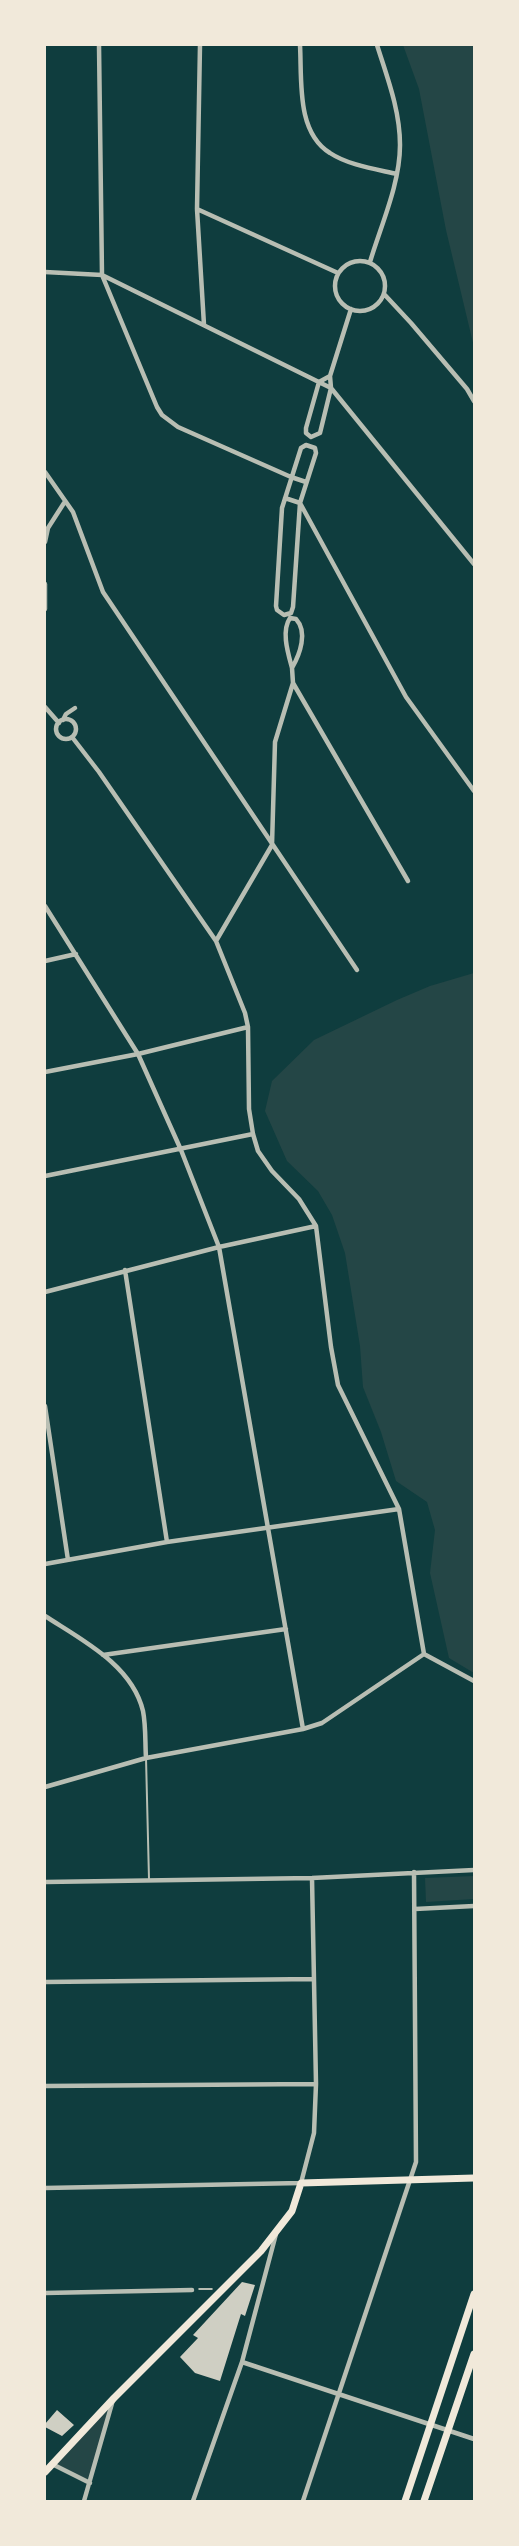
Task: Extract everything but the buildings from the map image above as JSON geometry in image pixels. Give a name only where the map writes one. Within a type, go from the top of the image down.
[{"type":"main road","points":[[45,2472],[114,2398],[225,2288],[277,2232],[292,2211],[301,2183],[474,2178]]},
{"type":"main road","points":[[405,2501],[474,2294]]},
{"type":"main road","points":[[424,2501],[474,2354]]},
{"type":"street","points":[[99,45],[102,275],[162,415],[178,427],[306,482]]},
{"type":"street","points":[[200,45],[197,209],[204,325]]},
{"type":"street","points":[[300,45],[304,108],[309,129],[319,144],[330,153],[345,160],[397,174]]},
{"type":"street","points":[[370,262],[397,174],[400,146],[395,102],[377,45]]},
{"type":"street","points":[[197,209],[338,273]]},
{"type":"street","points":[[352,261],[370,262],[378,267],[383,275],[386,285],[384,294],[380,301],[367,310],[351,309],[337,298],[334,281],[338,273],[352,261]]},
{"type":"street","points":[[45,272],[102,275],[331,388],[474,564]]},
{"type":"street","points":[[384,294],[411,322],[467,389],[474,401]]},
{"type":"street","points":[[330,376],[319,382],[306,428],[306,433],[311,437],[320,434],[331,388],[330,376],[351,309]]},
{"type":"street","points":[[306,445],[312,446],[316,453],[306,482],[300,503],[293,607],[291,612],[284,615],[277,610],[276,606],[282,508],[301,448],[306,445]]},
{"type":"street","points":[[45,472],[64,503],[73,512],[103,592],[357,970]]},
{"type":"street","points":[[285,498],[300,503],[406,697],[474,791]]},
{"type":"street","points":[[45,542],[48,528],[64,503]]},
{"type":"street","points":[[45,584],[45,609]]},
{"type":"street","points":[[216,941],[272,845],[275,742],[293,683],[287,649],[286,626],[290,618],[296,618],[301,627],[301,652],[292,668]]},
{"type":"street","points":[[293,683],[408,881]]},
{"type":"street","points":[[45,707],[61,722]]},
{"type":"street","points":[[61,722],[69,720],[74,724],[76,729],[72,737],[66,739],[58,735],[56,729],[66,714],[75,708]]},
{"type":"street","points":[[72,737],[99,772],[216,941],[245,1013],[248,1027],[249,1109],[253,1134],[258,1151],[272,1171],[299,1199],[315,1226],[338,1385],[399,1509],[424,1654]]},
{"type":"street","points":[[45,906],[138,1054],[181,1150],[219,1247],[303,1729]]},
{"type":"street","points":[[45,961],[76,954]]},
{"type":"street","points":[[45,1072],[138,1054],[248,1027]]},
{"type":"street","points":[[45,1176],[253,1134]]},
{"type":"street","points":[[45,1292],[219,1247],[315,1226]]},
{"type":"street","points":[[125,1270],[167,1542]]},
{"type":"street","points":[[45,1406],[68,1560]]},
{"type":"street","points":[[45,1564],[167,1542],[399,1509]]},
{"type":"street","points":[[45,1616],[103,1654],[132,1684],[143,1712],[146,1758]]},
{"type":"street","points":[[103,1654],[286,1629]]},
{"type":"street","points":[[424,1654],[474,1681]]},
{"type":"street","points":[[45,1787],[146,1758],[303,1729],[322,1723],[424,1654]]},
{"type":"street","points":[[45,1882],[312,1878],[474,1870]]},
{"type":"street","points":[[303,2501],[416,2162],[414,1872]]},
{"type":"street","points":[[45,2188],[301,2183],[314,2133],[316,2084],[312,1878]]},
{"type":"street","points":[[415,1909],[474,1906]]},
{"type":"street","points":[[45,1982],[314,1979]]},
{"type":"street","points":[[45,2086],[316,2084]]},
{"type":"street","points":[[193,2501],[242,2362],[277,2232]]},
{"type":"street","points":[[45,2293],[192,2290]]},
{"type":"street","points":[[242,2362],[474,2439]]},
{"type":"street","points":[[84,2501],[114,2398]]},
{"type":"street","points":[[52,2464],[90,2483]]},
{"type":"lane","points":[[146,1758],[149,1882]]},
{"type":"path","points":[[192,2290],[225,2288]]},
{"type":"shaded area","points":[[403,45],[474,45],[474,347],[446,230],[419,89]]},
{"type":"shaded area","points":[[474,973],[474,1673],[449,1658],[430,1573],[435,1530],[427,1502],[396,1481],[381,1432],[363,1387],[360,1346],[345,1253],[332,1215],[318,1191],[287,1161],[265,1111],[272,1081],[314,1040],[430,986]]},
{"type":"shaded area","points":[[474,1876],[474,1899],[426,1902],[425,1878]]},
{"type":"shaded area","points":[[114,2398],[90,2483],[52,2464]]}]
